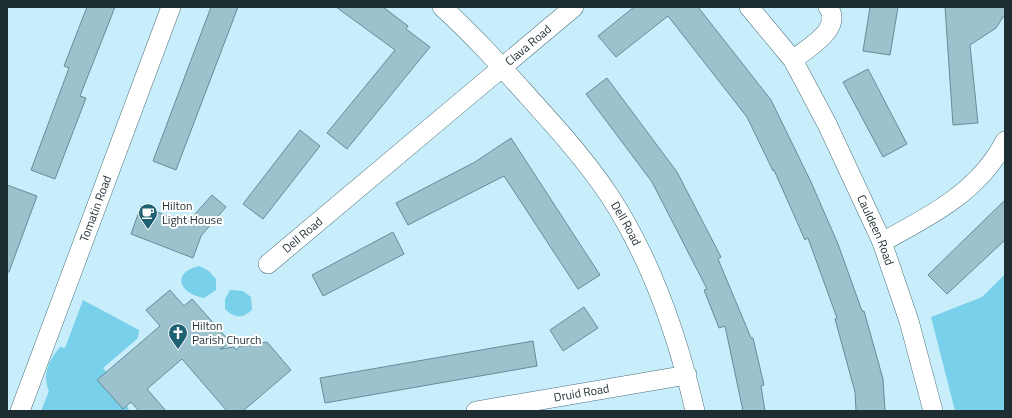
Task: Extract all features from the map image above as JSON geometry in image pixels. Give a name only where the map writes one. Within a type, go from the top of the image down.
[{"type":"street","name":"Tomatin Road","points":[[20,411],[171,7]]},
{"type":"street","name":"Dell Road","points":[[442,7],[501,67],[558,130],[609,195],[645,261],[668,315],[687,375],[695,411]]},
{"type":"street","name":"Clava Road","points":[[501,67],[574,7]]},
{"type":"street","name":"Cauldeen Road","points":[[749,7],[793,60],[827,124],[882,242],[909,321],[933,411]]},
{"type":"street","points":[[793,60],[826,32],[832,23],[832,12],[828,7]]},
{"type":"street","name":"Dell Road","points":[[269,265],[377,175],[501,67]]},
{"type":"street","points":[[882,242],[944,208],[972,185],[998,156],[1005,141]]},
{"type":"street","name":"Druid Road","points":[[476,411],[687,375]]},
{"type":"shaded area","points":[[199,266],[209,271],[216,279],[216,290],[204,298],[189,292],[184,288],[182,283],[184,273]]},
{"type":"shaded area","points":[[1005,274],[1005,411],[955,411],[931,317],[982,297]]},
{"type":"shaded area","points":[[230,290],[243,291],[251,297],[252,310],[245,315],[235,316],[225,309],[225,299]]},
{"type":"shaded area","points":[[83,300],[139,330],[138,338],[103,368],[115,381],[129,410],[132,411],[41,411],[49,391],[46,379],[50,362],[60,347],[65,348]]},
{"type":"building","points":[[87,7],[115,7],[80,96],[86,98],[55,179],[31,170],[69,68],[64,66]]},
{"type":"building","points":[[211,7],[238,7],[176,170],[153,161]]},
{"type":"building","points":[[336,7],[383,7],[408,26],[406,29],[430,47],[347,149],[327,133],[395,50]]},
{"type":"building","points":[[634,7],[698,7],[771,100],[811,182],[838,244],[862,311],[864,311],[883,379],[885,411],[856,411],[855,392],[835,319],[837,318],[808,238],[805,240],[774,170],[773,171],[747,117],[668,16],[616,57],[598,36]]},
{"type":"building","points":[[870,7],[898,7],[890,55],[863,51]]},
{"type":"building","points":[[945,7],[1005,7],[1005,14],[996,28],[970,45],[978,123],[953,125]]},
{"type":"building","points":[[868,69],[907,144],[883,157],[843,82]]},
{"type":"building","points":[[607,78],[677,172],[721,257],[718,259],[751,338],[753,338],[764,385],[761,386],[765,411],[743,411],[725,326],[719,328],[704,290],[707,289],[652,182],[586,94]]},
{"type":"building","points":[[300,130],[320,146],[263,219],[243,204]]},
{"type":"building","points":[[511,138],[600,275],[578,289],[504,176],[408,225],[396,203],[475,162]]},
{"type":"building","points":[[7,185],[37,196],[9,272],[7,272]]},
{"type":"building","points":[[212,195],[226,207],[201,236],[193,258],[131,234],[141,206],[187,223]]},
{"type":"building","points":[[1005,200],[1005,240],[947,294],[928,275]]},
{"type":"building","points":[[393,232],[404,254],[323,296],[312,275]]},
{"type":"building","name":"Hilton Parish Church","points":[[170,290],[184,306],[192,299],[231,343],[220,349],[234,347],[236,350],[240,346],[267,342],[291,370],[243,411],[227,411],[182,359],[147,389],[166,411],[139,411],[131,402],[123,409],[97,380],[160,326],[146,310]]},
{"type":"building","points":[[584,307],[598,328],[563,351],[550,330]]},
{"type":"building","points":[[533,341],[537,366],[325,403],[320,378]]},
{"type":"place","name":"Hilton Light House","points":[[148,230]]},
{"type":"place","name":"Hilton Parish Church","points":[[178,350]]}]
